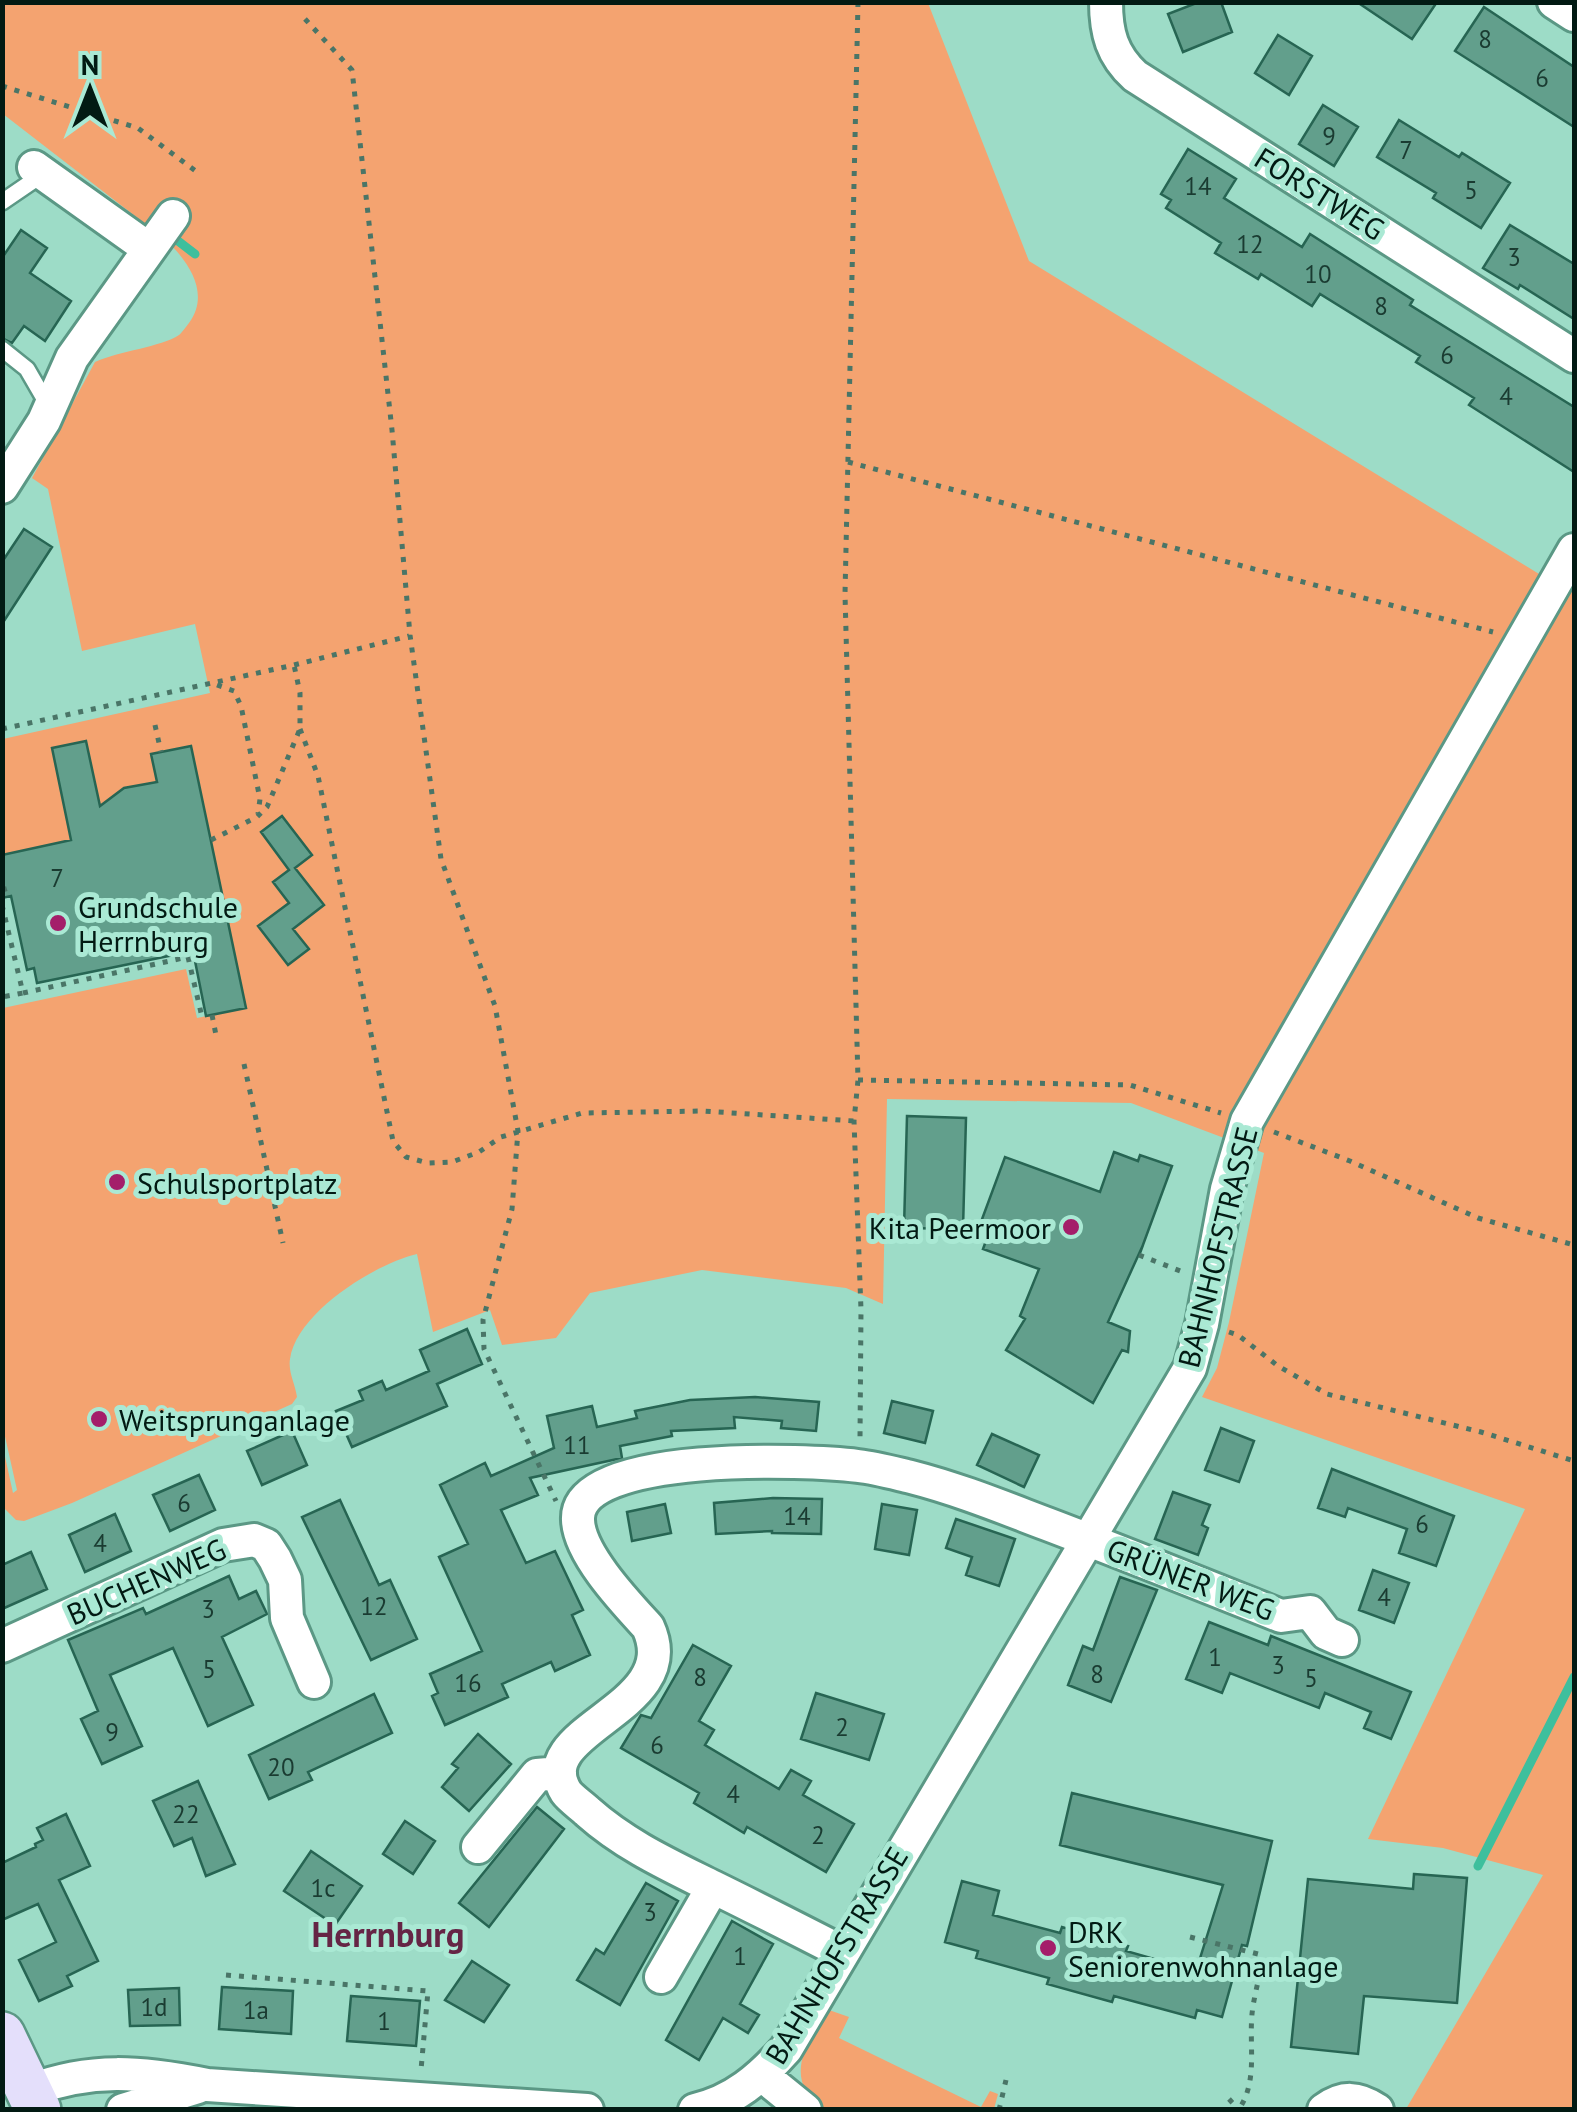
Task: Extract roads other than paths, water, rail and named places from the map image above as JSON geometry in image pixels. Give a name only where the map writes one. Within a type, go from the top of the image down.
[{"type":"main road","points":[[2,2036],[33,2100]]},
{"type":"street","name":"FORSTWEG","points":[[1106,2],[1112,48],[1135,76],[1574,356]]},
{"type":"street","points":[[1554,2],[1574,15]]},
{"type":"street","points":[[39,170],[149,249]]},
{"type":"street","points":[[7,471],[50,409],[72,358],[173,216]]},
{"type":"street","name":"BAHNHOFSTRASSE","points":[[695,2110],[731,2098],[762,2075],[786,2048],[1089,1540],[1134,1457],[1179,1388],[1190,1368],[1202,1324],[1227,1189],[1246,1121],[1574,550]]},
{"type":"street","name":"GRÜNER WEG","points":[[560,1773],[562,1758],[572,1744],[648,1680],[655,1658],[648,1627],[585,1547],[578,1521],[580,1506],[595,1489],[653,1471],[773,1461],[859,1466],[958,1490],[1281,1616],[1310,1612],[1326,1634],[1342,1640]]},
{"type":"street","name":"BUCHENWEG","points":[[2,1646],[223,1544],[254,1540],[266,1546],[285,1580],[287,1618],[314,1682]]},
{"type":"street","points":[[478,1847],[537,1776],[560,1773],[566,1792],[604,1826],[654,1858],[842,1952]]},
{"type":"street","points":[[662,1977],[713,1887]]},
{"type":"street","points":[[33,2100],[59,2079],[96,2072],[153,2074],[207,2084],[587,2110]]},
{"type":"street","points":[[762,2075],[806,2110]]},
{"type":"street","points":[[124,2110],[207,2084]]},
{"type":"street","points":[[1324,2110],[1336,2101],[1359,2098],[1376,2110]]},
{"type":"lane","points":[[2,202],[39,170]]},
{"type":"lane","points":[[2,349],[27,369],[50,409]]},
{"type":"waterway","points":[[169,234],[195,254]]},
{"type":"waterway","points":[[1478,1866],[1574,1677]]},
{"type":"place","name":"Grundschule Herrnburg","points":[[58,923]]},
{"type":"place","name":"Schulsportplatz","points":[[117,1182]]},
{"type":"place","name":"Kita Peermoor","points":[[1071,1227]]},
{"type":"place","name":"Weitsprunganlage","points":[[99,1419]]},
{"type":"place","name":"DRK Seniorenwohnanlage","points":[[1048,1948]]},
{"type":"district","name":"Herrnburg","points":[[388,1934]]}]
